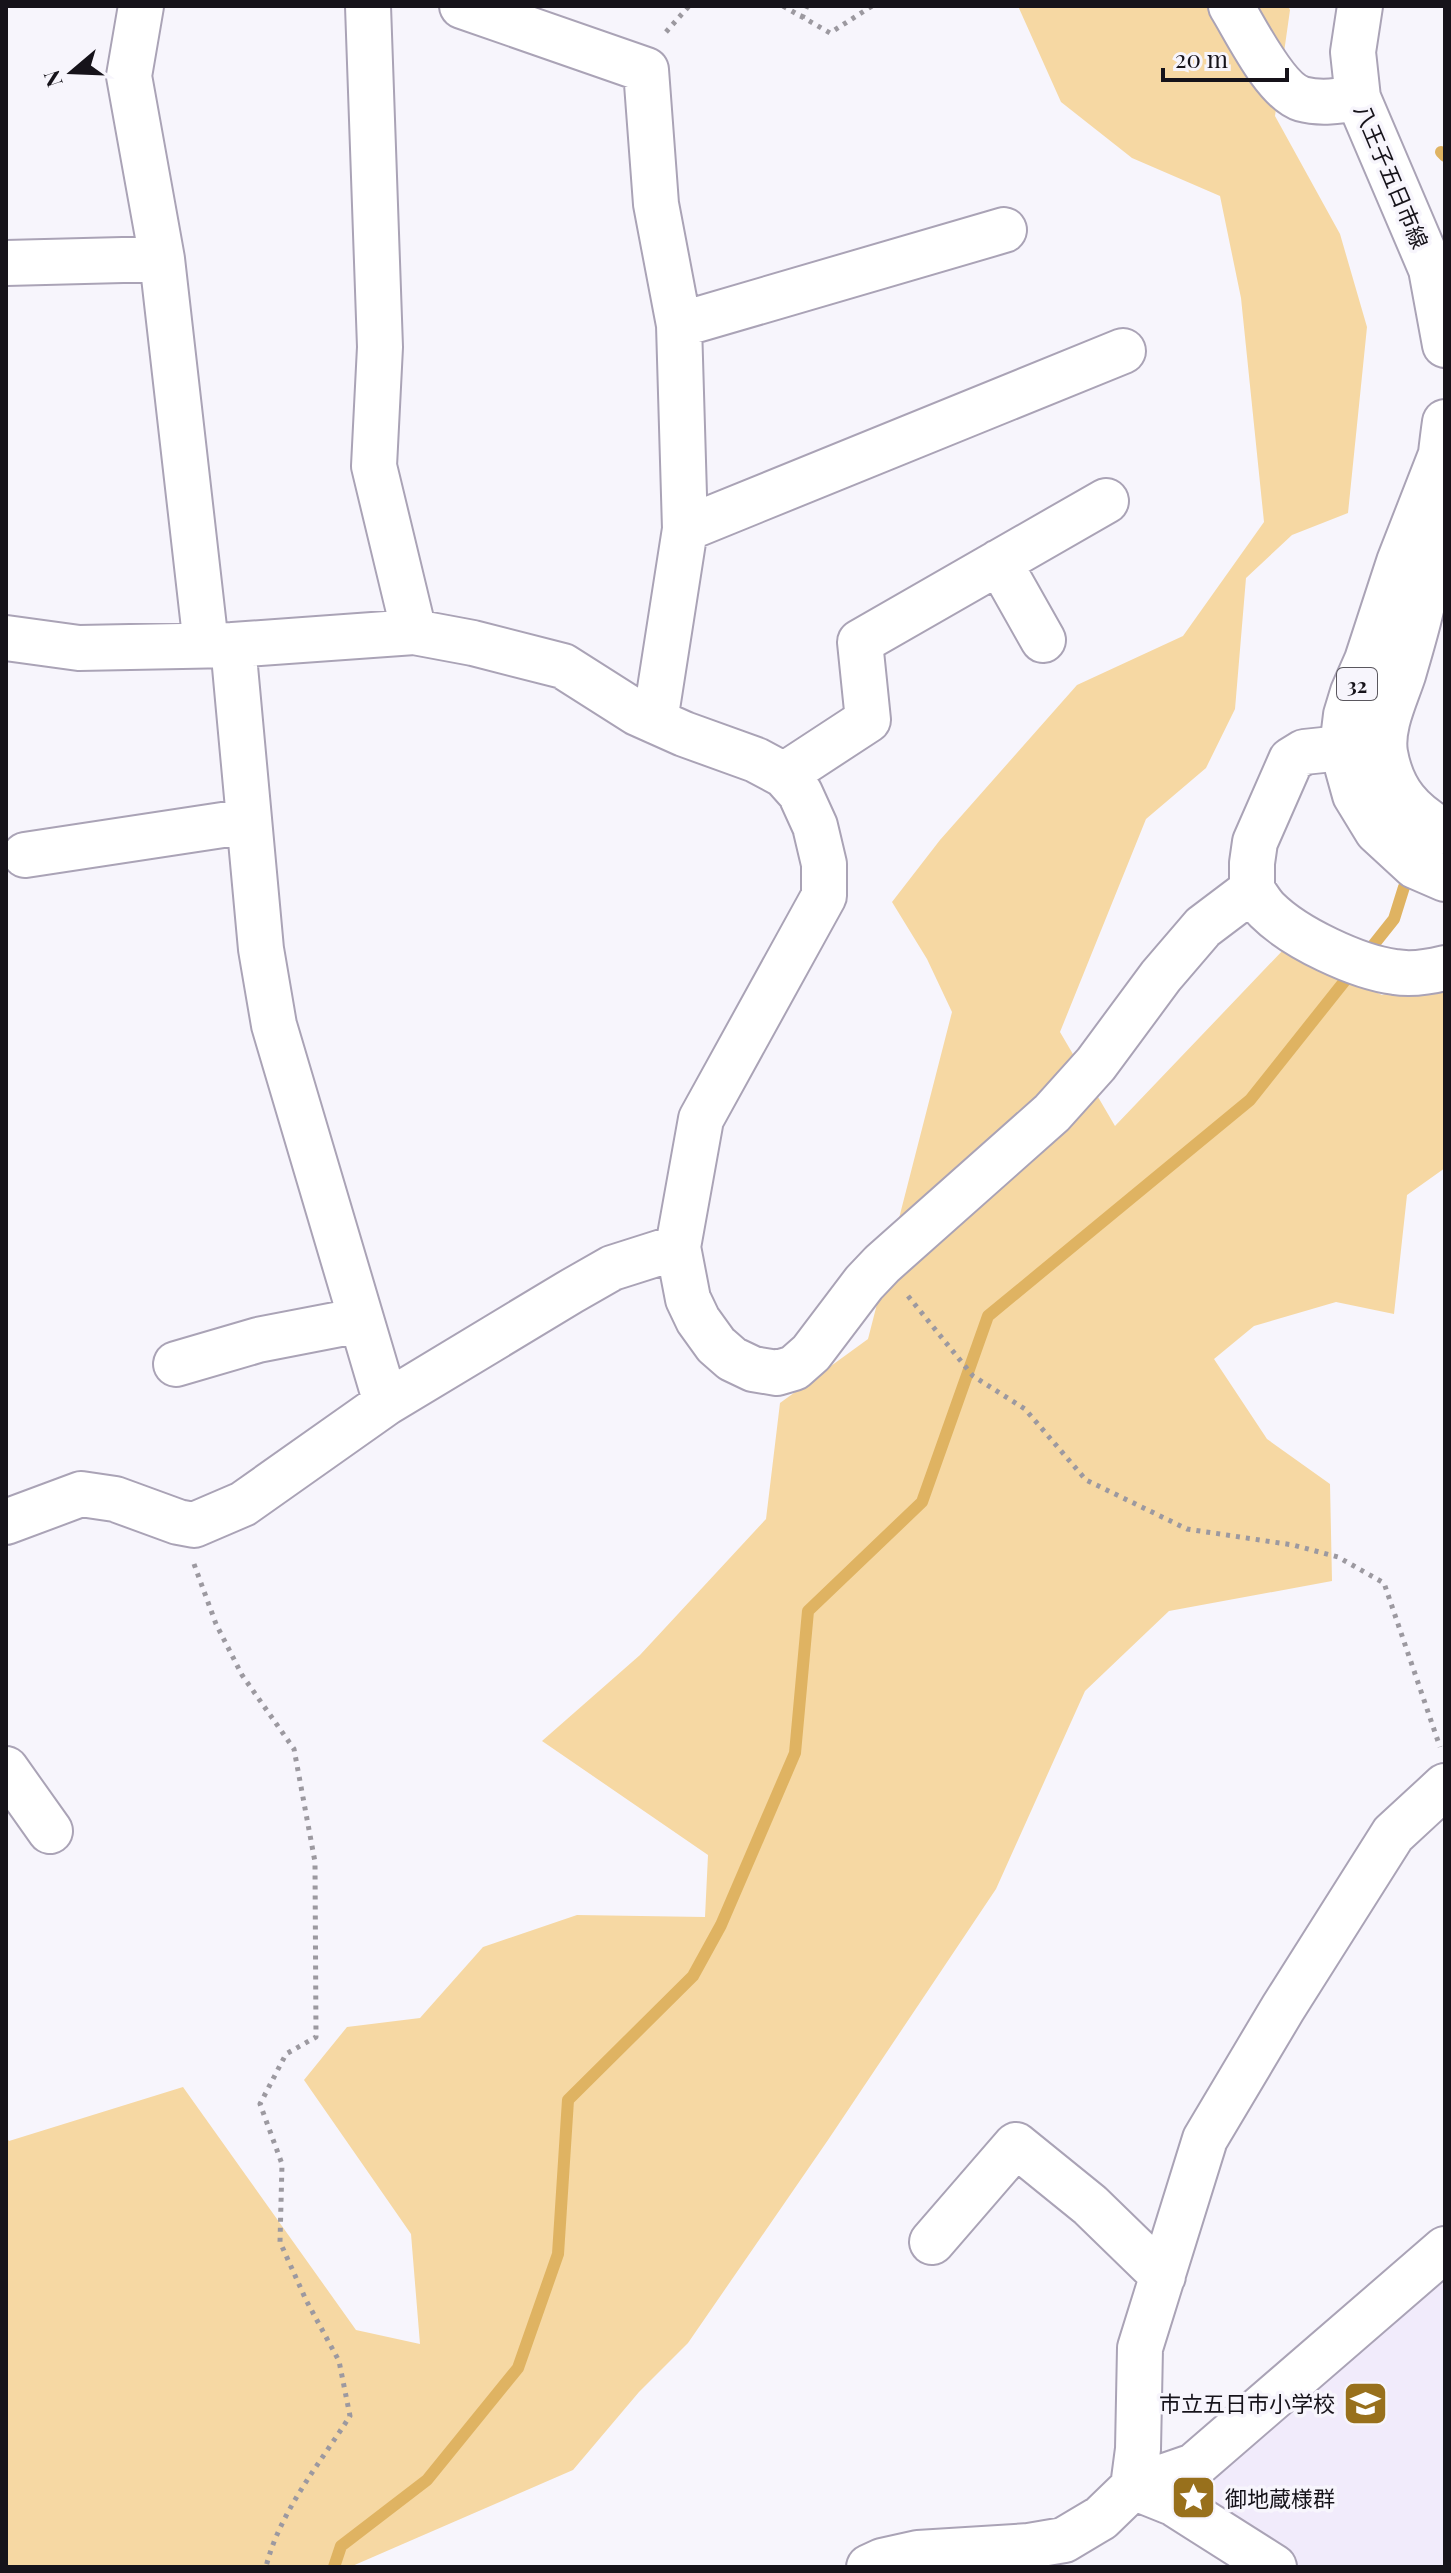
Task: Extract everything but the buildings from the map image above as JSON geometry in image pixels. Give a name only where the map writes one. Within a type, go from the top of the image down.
[{"type":"street","points":[[141,6],[129,76],[162,259],[219,645],[249,821],[261,949],[274,1025],[386,1403]]},
{"type":"street","points":[[368,6],[380,347],[374,466],[414,632]]},
{"type":"street","points":[[462,6],[646,70],[656,204],[679,325],[685,529],[655,721]]},
{"type":"street","points":[[1231,6],[1284,89],[1302,99],[1332,102],[1358,98]]},
{"type":"street","name":"八王子五日市線","points":[[1360,6],[1353,52],[1358,98],[1431,269],[1445,345]]},
{"type":"street","points":[[679,325],[1004,230]]},
{"type":"street","points":[[6,263],[162,259]]},
{"type":"street","points":[[685,529],[1123,351]]},
{"type":"street","name":"32","points":[[1443,445],[1353,692],[1346,715],[1342,748],[1355,795],[1377,831],[1415,866],[1445,879]]},
{"type":"street","name":"32","points":[[1443,445],[1424,596],[1387,724],[1385,749],[1393,783],[1407,804],[1428,823],[1445,832]]},
{"type":"street","points":[[784,775],[868,720],[860,642],[1106,501]]},
{"type":"street","points":[[999,562],[1043,640]]},
{"type":"street","points":[[6,638],[79,648],[219,645],[414,632],[473,643],[563,666],[637,713],[756,760],[784,775],[800,793],[815,826],[824,864],[824,896],[701,1119],[678,1247],[688,1299],[716,1345],[732,1359],[777,1373],[794,1368],[811,1353],[882,1264],[1052,1113],[1096,1064],[1161,976],[1203,927],[1252,890]]},
{"type":"street","points":[[1385,749],[1342,748],[1304,752],[1291,760],[1255,842],[1252,890],[1267,910],[1309,938],[1377,969],[1398,973],[1445,968]]},
{"type":"street","points":[[25,855],[249,821]]},
{"type":"street","points":[[6,1522],[81,1494],[115,1499],[194,1525],[243,1504],[386,1403],[612,1268],[678,1247]]},
{"type":"street","points":[[176,1364],[258,1340],[361,1320]]},
{"type":"street","points":[[1133,2487],[1138,2449],[1140,2348],[1205,2139],[1393,1834],[1443,1768]]},
{"type":"street","points":[[6,1769],[50,1831]]},
{"type":"street","points":[[932,2242],[1016,2145],[1090,2205],[1163,2276]]},
{"type":"street","points":[[869,2567],[918,2553],[1029,2546],[1064,2540],[1101,2518],[1133,2487],[1194,2466],[1445,2249]]},
{"type":"street","points":[[1133,2487],[1173,2503],[1274,2567]]},
{"type":"path","points":[[783,6],[830,33],[872,6]]},
{"type":"path","points":[[802,18],[807,6]]},
{"type":"path","points":[[882,1264],[973,1376],[1025,1409],[1086,1480],[1187,1529],[1293,1545],[1338,1557],[1384,1583],[1443,1768]]},
{"type":"path","points":[[178,1522],[216,1624],[242,1675],[294,1749],[315,1862],[316,2037],[286,2054],[260,2104],[282,2164],[280,2242],[306,2300],[339,2361],[350,2416],[291,2508],[266,2567]]},
{"type":"shaded area","points":[[1018,6],[1288,6],[1290,10],[1275,116],[1340,234],[1367,327],[1348,513],[1292,535],[1246,578],[1235,709],[1206,768],[1146,819],[1060,1032],[1115,1126],[1285,948],[1382,995],[1445,977],[1445,1168],[1407,1195],[1394,1314],[1336,1302],[1254,1326],[1214,1359],[1267,1439],[1330,1484],[1332,1581],[1169,1611],[1085,1691],[996,1889],[688,2343],[639,2392],[573,2470],[350,2567],[6,2567],[6,2137],[9,2141],[183,2087],[356,2330],[420,2344],[411,2234],[304,2080],[347,2027],[420,2018],[483,1947],[577,1915],[705,1917],[708,1855],[542,1741],[640,1655],[766,1519],[780,1403],[868,1339],[952,1012],[927,959],[892,902],[940,840],[1077,685],[1183,636],[1264,522],[1241,298],[1220,196],[1132,158],[1061,102]]},
{"type":"shaded area","name":"市立五日市小学校","points":[[1445,2263],[1445,2567],[1288,2567],[1211,2510],[1201,2479]]},
{"type":"waterway","points":[[1441,152],[1445,156]]},
{"type":"waterway","points":[[334,2567],[341,2546],[427,2480],[518,2368],[558,2254],[568,2100],[693,1976],[721,1925],[795,1753],[808,1611],[922,1502],[988,1316],[1250,1100],[1394,919],[1404,887]]},
{"type":"place","name":"市立五日市小学校","points":[[1366,2403]]},
{"type":"place","name":"御地蔵様群","points":[[1194,2498]]}]
